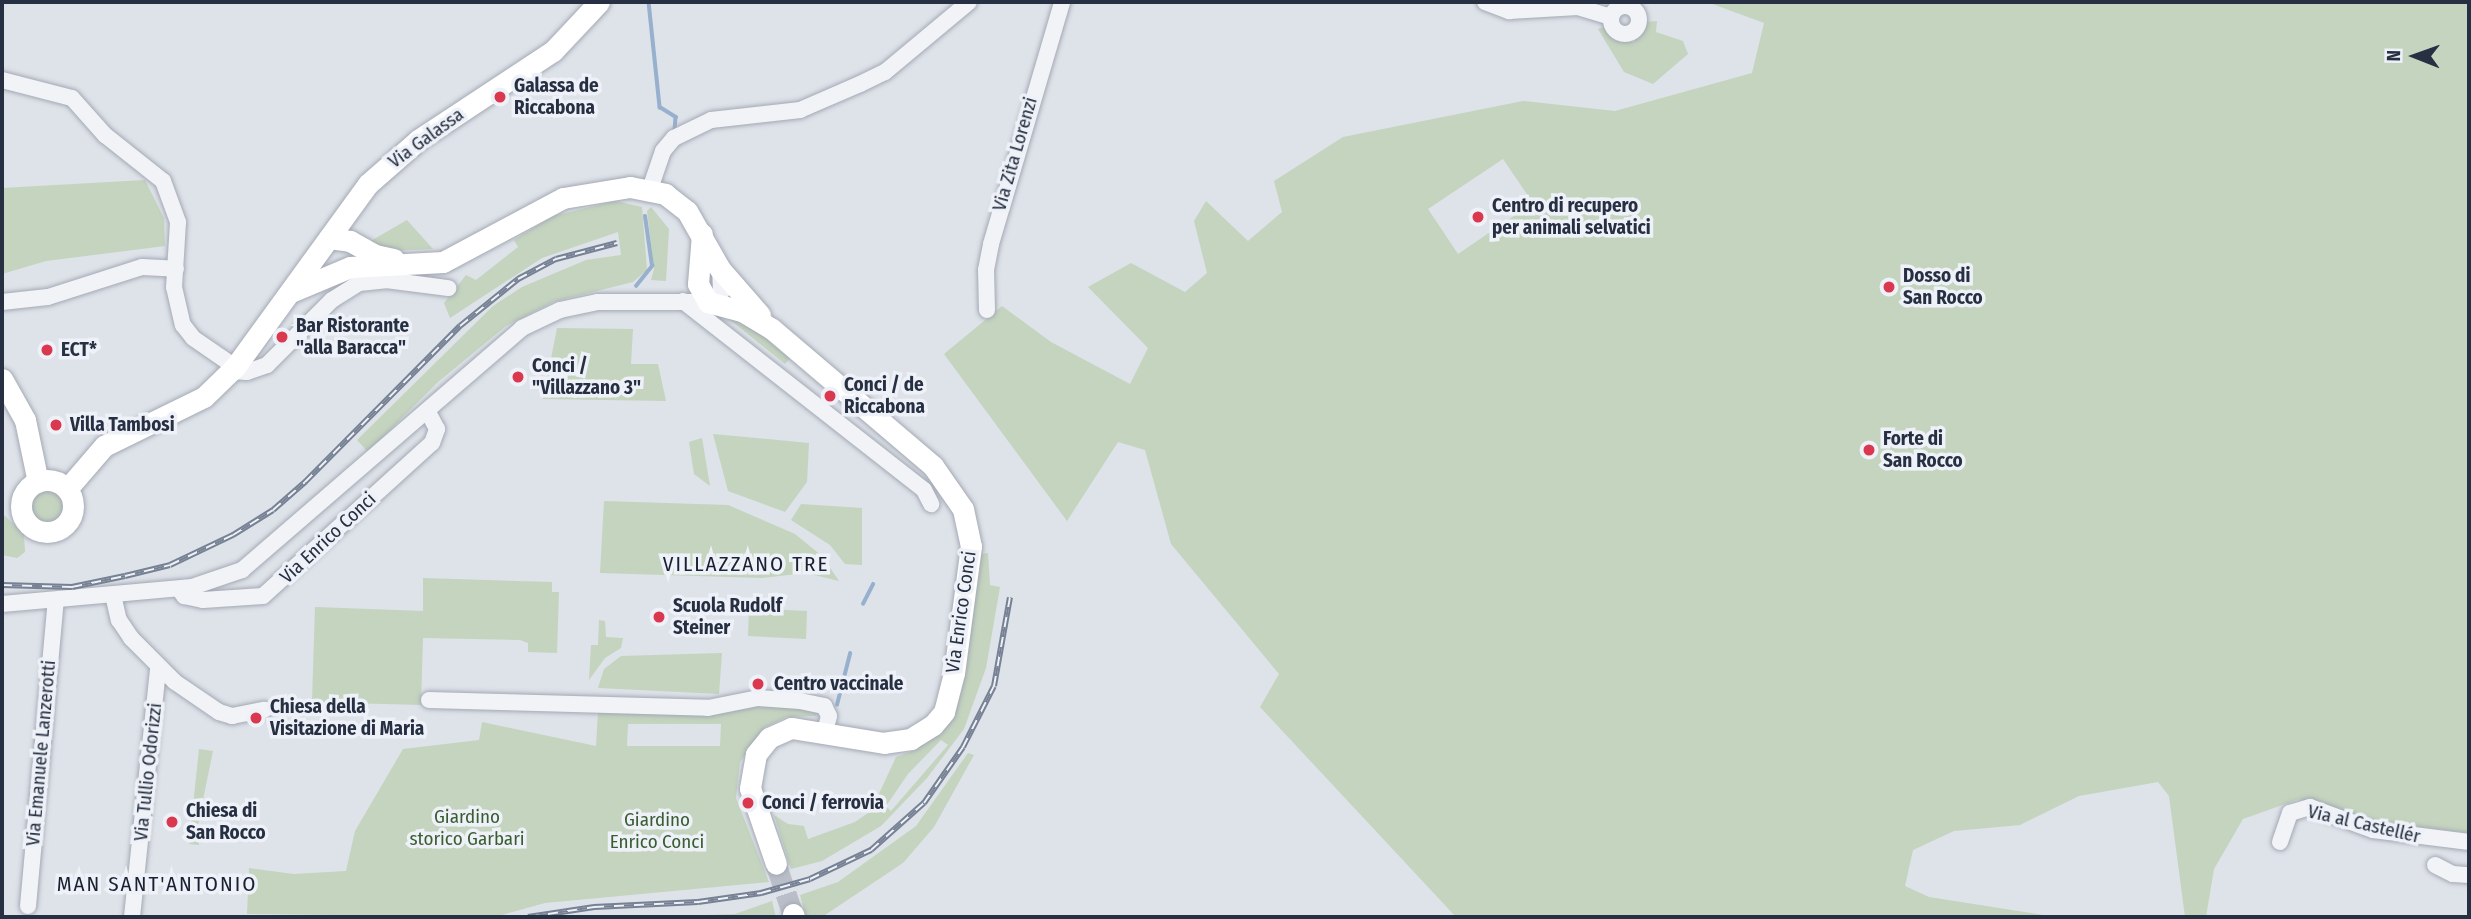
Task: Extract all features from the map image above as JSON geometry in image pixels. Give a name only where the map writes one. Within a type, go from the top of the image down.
[{"type":"main road","name":"Via Galassa","points":[[67,489],[104,446],[204,397],[233,369],[292,292],[350,208],[407,148],[532,67],[599,2]]},
{"type":"main road","points":[[330,238],[343,256],[364,255],[432,264],[478,244],[541,208],[582,191],[650,189],[677,201],[702,234],[720,269],[772,329]]},
{"type":"main road","points":[[350,208],[364,255]]},
{"type":"main road","points":[[702,234],[703,259],[697,276],[708,302]]},
{"type":"main road","points":[[292,292],[364,255]]},
{"type":"main road","name":"Via Enrico Conci","points":[[708,302],[742,311],[772,329],[933,466],[963,509],[971,565],[954,673],[944,712],[911,739],[884,743],[791,728],[779,732],[762,746],[751,768],[752,798],[776,864]]},
{"type":"main road","points":[[2,379],[24,421],[38,482]]},
{"type":"main road","points":[[55,481],[67,489],[73,500],[72,516],[57,531],[44,532],[29,525],[12,502],[38,482],[55,481]]},
{"type":"street","points":[[650,189],[663,151],[674,138],[711,120],[800,110],[860,84],[885,72],[970,2]]},
{"type":"street","name":"Via Zita Lorenzi","points":[[987,310],[986,264],[990,244],[1062,2]]},
{"type":"street","points":[[1485,2],[1509,11],[1578,7],[1611,17]]},
{"type":"street","points":[[2,80],[72,98],[105,135],[151,168],[173,198],[178,222],[176,306],[185,328],[233,369],[247,372],[267,365],[332,300],[359,283],[386,280],[448,288]]},
{"type":"street","points":[[2,302],[48,296],[142,267],[176,269]]},
{"type":"street","points":[[708,302],[721,293],[720,269]]},
{"type":"street","points":[[697,276],[678,301],[860,438],[924,490],[931,504]]},
{"type":"street","name":"Via Enrico Conci","points":[[2,604],[179,589],[208,583],[261,558],[428,412],[503,340],[543,317],[598,302],[708,302]]},
{"type":"street","name":"Via Enrico Conci","points":[[179,589],[184,596],[203,600],[263,596],[432,443],[438,429],[428,412]]},
{"type":"street","points":[[860,438],[876,418]]},
{"type":"street","points":[[113,595],[119,620],[158,668],[219,712],[232,716],[264,710]]},
{"type":"street","name":"Via Emanuele Lanzerotti","points":[[28,906],[56,600]]},
{"type":"street","name":"Via Tullio Odorizzi","points":[[132,917],[158,668]]},
{"type":"street","points":[[429,700],[708,708],[758,698],[800,701],[824,706],[829,716],[825,732]]},
{"type":"street","name":"Via al Castellér","points":[[2280,842],[2290,813],[2310,807],[2373,830],[2469,842]]},
{"type":"street","name":"Via al Castellér","points":[[2435,865],[2453,874],[2469,875]]},
{"type":"green space","points":[[1707,2],[2469,2],[2469,833],[2342,817],[2299,799],[2243,819],[2214,869],[2206,917],[2185,917],[2169,796],[2158,782],[2079,796],[2020,825],[1954,831],[1913,850],[1905,886],[1929,897],[2056,917],[1456,917],[1260,707],[1279,674],[1171,544],[1145,450],[1118,442],[1067,521],[944,354],[1002,306],[1051,342],[1130,384],[1148,348],[1088,287],[1131,263],[1185,292],[1207,273],[1194,221],[1206,201],[1248,241],[1282,212],[1274,181],[1343,137],[1523,101],[1615,111],[1752,73],[1764,23]],"holes":[[[1503,159],[1533,203],[1458,254],[1428,209]]]},
{"type":"green space","points":[[1657,21],[1656,32],[1683,41],[1688,54],[1653,84],[1624,72],[1598,29],[1606,26],[1615,40],[1634,42],[1646,22]]},
{"type":"green space","points":[[145,180],[164,218],[165,246],[46,261],[2,274],[2,188]]},
{"type":"green space","points":[[616,201],[642,207],[647,270],[633,282],[553,302],[506,326],[438,382],[368,452],[357,440],[493,306],[522,287],[586,260],[621,255],[618,232],[542,258],[450,318],[444,303],[466,275],[476,280],[518,247],[514,240],[553,216]]},
{"type":"green space","points":[[651,207],[669,229],[666,281],[651,280],[654,269],[647,211]]},
{"type":"green space","points":[[407,220],[433,249],[389,251],[369,242]]},
{"type":"green space","points":[[710,312],[727,314],[742,321],[793,355],[785,364],[724,315],[719,321]]},
{"type":"green space","points":[[557,328],[633,329],[631,364],[658,364],[666,401],[543,399]]},
{"type":"green space","points":[[713,434],[809,443],[807,482],[785,512],[728,491]]},
{"type":"green space","points":[[702,438],[710,486],[694,474],[689,442]]},
{"type":"green space","points":[[48,488],[60,494],[66,506],[60,518],[48,524],[36,518],[30,506],[36,494]]},
{"type":"green space","points":[[604,501],[728,505],[795,534],[822,556],[839,581],[806,573],[762,578],[600,573]]},
{"type":"green space","points":[[801,504],[862,508],[862,565],[845,564],[830,545],[791,520]]},
{"type":"green space","points":[[2,513],[24,534],[25,552],[17,558],[2,555]]},
{"type":"green space","points":[[988,553],[990,585],[1000,587],[986,668],[964,729],[927,778],[881,826],[822,861],[791,869],[774,815],[788,824],[804,826],[808,839],[855,822],[871,811],[896,757],[915,750],[944,729],[964,672],[981,554]],"holes":[[[941,740],[948,745],[891,811],[886,806],[908,774]]]},
{"type":"green space","points":[[423,578],[552,582],[552,592],[559,592],[557,653],[528,652],[528,643],[520,640],[423,638],[421,705],[312,702],[315,607],[423,611]]},
{"type":"green space","points":[[749,608],[807,611],[806,639],[748,636]]},
{"type":"green space","points":[[599,620],[605,621],[606,637],[623,638],[621,648],[605,658],[589,680],[591,645],[598,645]]},
{"type":"green space","points":[[722,653],[719,694],[598,688],[604,669],[621,656]]},
{"type":"green space","points":[[754,703],[818,708],[816,716],[786,717],[765,727],[740,762],[736,798],[769,882],[545,903],[495,917],[247,914],[249,868],[294,874],[346,871],[355,831],[403,749],[479,740],[482,722],[596,746],[598,712]],"holes":[[[628,724],[721,724],[720,746],[627,746]]]},
{"type":"green space","points":[[199,749],[213,751],[198,824],[199,845],[189,844]]},
{"type":"green space","points":[[968,753],[974,755],[934,827],[903,863],[822,917],[806,917],[800,895],[838,882],[916,826]]},
{"type":"green space","points":[[772,901],[776,917],[648,917],[735,914]]},
{"type":"waterway","points":[[649,2],[660,107],[676,117],[675,131]]},
{"type":"waterway","points":[[636,286],[652,266],[645,216]]},
{"type":"waterway","points":[[863,604],[873,584]]},
{"type":"waterway","points":[[837,705],[850,654]]},
{"type":"tunnel","points":[[776,864],[793,914]]},
{"type":"railway","points":[[2,585],[72,587],[125,576],[170,565],[233,535],[273,510],[305,482],[460,326],[518,279],[556,259],[617,243]]},
{"type":"railway","points":[[528,917],[594,907],[698,902],[761,893],[810,879],[871,850],[924,803],[963,747],[994,686],[1010,597]]},
{"type":"place","name":"Galassa de Riccabona","points":[[500,97]]},
{"type":"place","name":"Centro di recupero per animali selvatici","points":[[1478,217]]},
{"type":"place","name":"Dosso di San Rocco","points":[[1889,287]]},
{"type":"place","name":"Bar Ristorante \"alla Baracca\"","points":[[282,337]]},
{"type":"place","name":"ECT*","points":[[47,350]]},
{"type":"place","name":"Conci / \"Villazzano 3\"","points":[[518,377]]},
{"type":"place","name":"Conci / de Riccabona","points":[[830,396]]},
{"type":"place","name":"Villa Tambosi","points":[[56,425]]},
{"type":"place","name":"Forte di San Rocco","points":[[1869,450]]},
{"type":"place","name":"Scuola Rudolf Steiner","points":[[659,617]]},
{"type":"place","name":"Centro vaccinale","points":[[758,684]]},
{"type":"place","name":"Chiesa della Visitazione di Maria","points":[[256,718]]},
{"type":"place","name":"Conci / ferrovia","points":[[748,803]]},
{"type":"place","name":"Chiesa di San Rocco","points":[[172,822]]},
{"type":"district","name":"VILLAZZANO TRE","points":[[746,564]]},
{"type":"district","name":"MAN SANT'ANTONIO","points":[[157,884]]},
{"type":"park label","name":"Giardino storico Garbari","points":[[467,828]]},
{"type":"park label","name":"Giardino Enrico Conci","points":[[657,831]]}]
